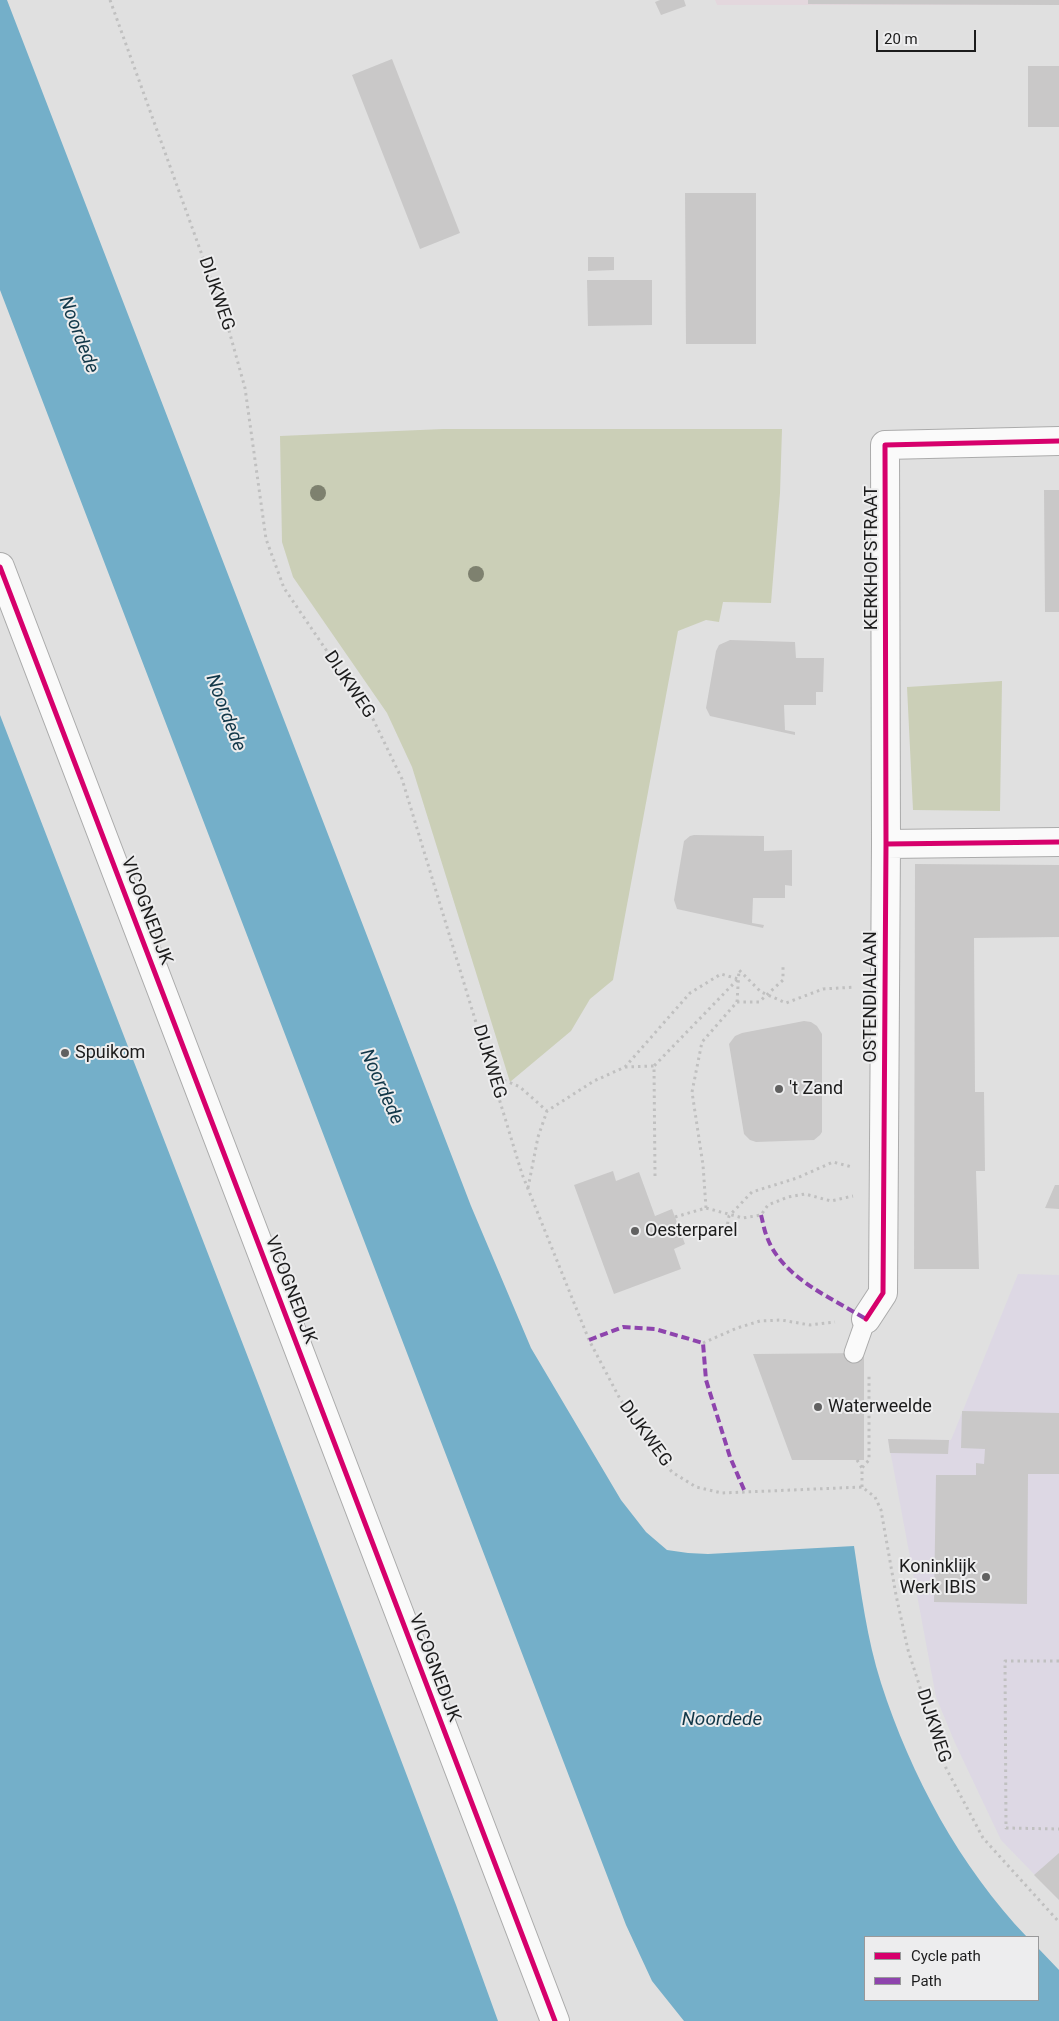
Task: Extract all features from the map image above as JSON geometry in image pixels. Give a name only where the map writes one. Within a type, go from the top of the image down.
[{"type":"street","name":"KERKHOFSTRAAT","points":[[886,844],[886,445],[1059,441]]},
{"type":"street","name":"VICOGNEDIJK","points":[[0,567],[555,2021]]},
{"type":"street","points":[[886,844],[1059,842]]},
{"type":"street","name":"OSTENDIALAAN","points":[[866,1319],[883,1293],[886,844]]},
{"type":"lane","points":[[854,1353],[866,1319]]},
{"type":"path","points":[[737,1002],[759,1002],[783,980],[782,964]]},
{"type":"path","points":[[706,1208],[703,1165],[692,1092],[702,1042],[737,1002],[739,970],[762,992],[786,1003],[823,989],[850,988],[885,978]]},
{"type":"path","points":[[625,1067],[690,993],[721,974],[738,979]]},
{"type":"path","points":[[528,1188],[538,1137],[547,1111],[594,1081],[625,1067],[654,1066],[738,979]]},
{"type":"path","points":[[654,1066],[655,1176]]},
{"type":"path","points":[[492,1075],[520,1088],[547,1111]]},
{"type":"path","points":[[725,1237],[729,1216],[752,1192],[797,1178],[833,1162],[884,1184]]},
{"type":"path","points":[[675,1217],[706,1208],[729,1216],[743,1218],[761,1215],[768,1205],[788,1197],[805,1194],[831,1201],[884,1184]]},
{"type":"path","points":[[703,1343],[737,1328],[760,1321],[781,1320],[810,1325],[866,1319]]},
{"type":"path","points":[[862,1468],[868,1460],[869,1368]]},
{"type":"path","points":[[858,1460],[862,1468],[862,1487]]},
{"type":"path","points":[[1059,1660],[1005,1661],[1006,1828],[1059,1829]]},
{"type":"shaded area","points":[[715,0],[1059,0],[1059,5],[717,5]]},
{"type":"shaded area","name":"Koninklijk Werk IBIS","points":[[1018,1274],[1059,1275],[1059,1900],[1001,1840],[955,1743],[936,1697],[888,1439],[951,1440]]},
{"type":"green space","points":[[443,429],[782,429],[780,493],[771,603],[723,602],[719,622],[706,620],[678,631],[613,980],[590,999],[571,1031],[510,1082],[412,767],[387,713],[293,577],[282,542],[280,436]]},
{"type":"green space","points":[[1002,681],[1000,811],[913,810],[907,687]]},
{"type":"water","name":"Noordede","points":[[0,0],[7,0],[471,1206],[531,1348],[621,1500],[646,1532],[667,1550],[708,1554],[854,1546],[865,1615],[876,1666],[893,1718],[907,1752],[940,1819],[959,1850],[980,1881],[1026,1936],[864,1936],[864,2001],[1039,2001],[1039,1949],[1059,1970],[1059,2021],[684,2021],[652,1981],[626,1925],[0,290]]},
{"type":"water","name":"Spuikom","points":[[0,715],[261,1391],[456,1905],[498,2021],[0,2021]]},
{"type":"building","points":[[660,0],[684,0],[686,6],[661,15],[655,2]]},
{"type":"building","points":[[808,0],[1059,0],[1059,5],[808,4]]},
{"type":"building","points":[[392,59],[460,233],[420,249],[352,75]]},
{"type":"building","points":[[1028,66],[1059,66],[1059,127],[1028,127]]},
{"type":"building","points":[[685,193],[756,193],[756,344],[686,344]]},
{"type":"building","points":[[588,257],[614,257],[614,270],[588,271]]},
{"type":"building","points":[[587,280],[652,280],[652,325],[588,326]]},
{"type":"building","points":[[1044,490],[1059,490],[1059,612],[1045,612]]},
{"type":"building","points":[[730,640],[795,642],[796,658],[824,658],[823,692],[816,692],[816,705],[784,705],[785,730],[795,732],[795,735],[710,716],[706,708],[716,651],[719,645]]},
{"type":"building","points":[[694,835],[764,836],[764,851],[792,850],[792,886],[785,885],[785,898],[753,898],[752,923],[764,925],[763,928],[677,909],[674,900],[684,841]]},
{"type":"building","points":[[915,864],[1059,865],[1059,937],[974,938],[975,1092],[984,1092],[985,1171],[976,1171],[979,1269],[914,1269]]},
{"type":"building","name":"'t Zand","points":[[804,1021],[811,1022],[817,1026],[822,1034],[822,1132],[814,1140],[756,1142],[750,1140],[744,1134],[729,1044],[735,1036],[742,1033]]},
{"type":"building","name":"Oesterparel","points":[[613,1171],[616,1181],[639,1172],[655,1216],[672,1209],[685,1244],[674,1249],[681,1269],[614,1294],[574,1185]]},
{"type":"building","points":[[1055,1185],[1059,1185],[1059,1209],[1045,1208]]},
{"type":"building","name":"Waterweelde","points":[[864,1353],[864,1460],[792,1460],[753,1354]]},
{"type":"building","points":[[962,1411],[1059,1413],[1059,1474],[1028,1474],[1027,1604],[934,1602],[936,1475],[976,1475],[976,1463],[984,1464],[985,1449],[961,1448]]},
{"type":"building","points":[[888,1439],[949,1440],[948,1454],[890,1453]]},
{"type":"building","points":[[1059,1853],[1059,1900],[1034,1875]]},
{"type":"marked path","points":[[761,1215],[767,1237],[774,1251],[784,1264],[809,1286],[866,1319]]},
{"type":"marked path","points":[[589,1340],[623,1327],[655,1329],[703,1343],[706,1380],[730,1457],[745,1492]]},
{"type":"cycle path","points":[[886,844],[885,445],[1059,441]]},
{"type":"cycle path","points":[[0,567],[555,2021]]},
{"type":"cycle path","points":[[866,1319],[883,1293],[886,844],[1059,842]]},
{"type":"place","name":"Spuikom","points":[[65,1053]]},
{"type":"place","name":"'t Zand","points":[[779,1089]]},
{"type":"place","name":"Oesterparel","points":[[635,1231]]},
{"type":"place","name":"Waterweelde","points":[[818,1407]]},
{"type":"place","name":"Koninklijk Werk IBIS","points":[[986,1577]]}]
